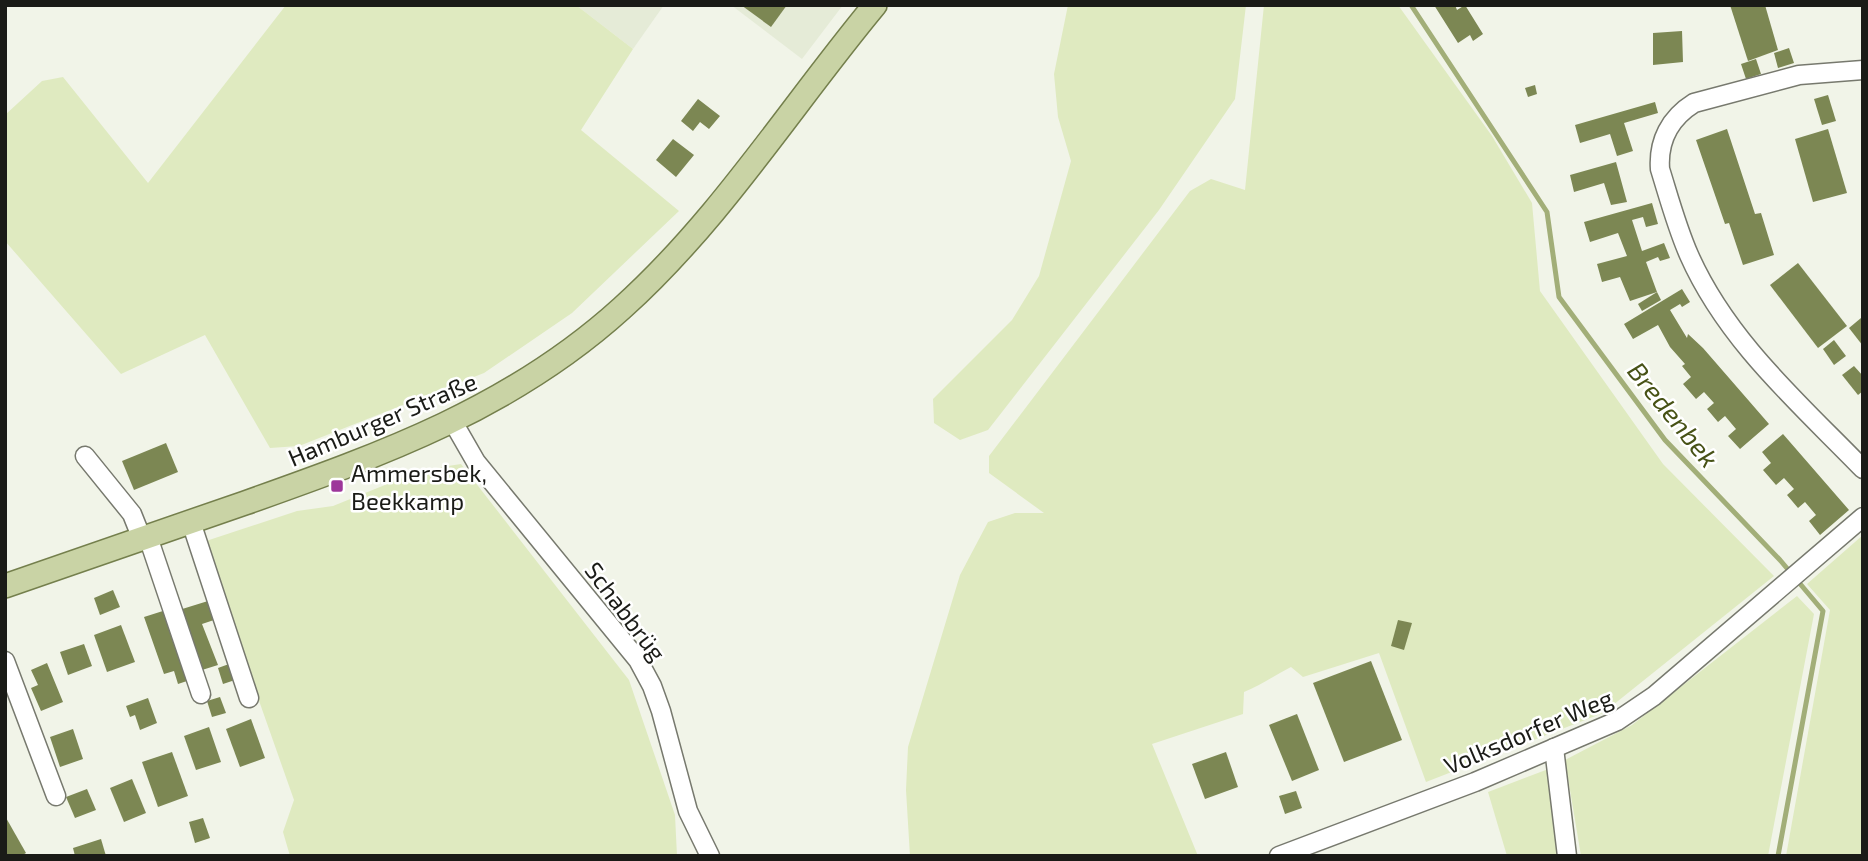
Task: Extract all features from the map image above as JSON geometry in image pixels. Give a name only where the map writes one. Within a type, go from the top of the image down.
[{"type":"main road","name":"Hamburger Straße","points":[[5,586],[331,472],[453,422],[490,403],[554,363],[597,330],[647,285],[704,223],[875,5]]},
{"type":"street","points":[[1863,70],[1799,75],[1695,103],[1684,110],[1668,129],[1659,155],[1660,169],[1688,253],[1729,324],[1762,366],[1863,469]]},
{"type":"street","name":"Schabbrüg","points":[[453,422],[476,463],[638,660],[661,711],[688,811],[710,856]]},
{"type":"street","points":[[85,456],[132,514],[145,538],[201,694]]},
{"type":"street","name":"Volksdorfer Weg","points":[[1279,856],[1475,782],[1617,721],[1637,709],[1863,517]]},
{"type":"street","points":[[191,522],[249,698]]},
{"type":"street","points":[[5,661],[56,796]]},
{"type":"street","points":[[1554,748],[1567,856]]},
{"type":"shaded area","points":[[576,5],[664,5],[633,49]]},
{"type":"shaded area","points":[[731,5],[843,5],[802,59]]},
{"type":"green space","points":[[286,5],[576,5],[633,49],[581,130],[679,211],[572,313],[484,373],[299,446],[270,448],[205,335],[121,374],[5,241],[5,115],[42,81],[63,77],[148,183]]},
{"type":"green space","points":[[1068,5],[1246,5],[1235,99],[1159,210],[988,430],[960,440],[934,423],[933,399],[1012,320],[1039,276],[1071,161],[1058,117],[1054,74]]},
{"type":"green space","points":[[1264,5],[1398,5],[1492,136],[1532,203],[1540,291],[1663,464],[1774,576],[1603,713],[1426,782],[1379,653],[1303,677],[1291,667],[1244,692],[1243,714],[1152,744],[1198,856],[910,856],[906,790],[908,747],[960,575],[988,522],[1015,513],[1044,513],[989,473],[989,456],[1190,191],[1211,179],[1245,190]]},
{"type":"green space","points":[[461,464],[629,680],[675,815],[677,856],[290,856],[283,832],[294,800],[203,542],[297,511],[333,506],[422,470]]},
{"type":"green space","points":[[1863,535],[1863,856],[1786,856],[1830,610],[1807,584]]},
{"type":"green space","points":[[1797,596],[1814,614],[1768,856],[1581,856],[1565,760],[1632,725]]},
{"type":"green space","points":[[1551,768],[1562,856],[1507,856],[1488,792]]},
{"type":"building","points":[[741,5],[787,5],[771,27]]},
{"type":"building","points":[[1434,5],[1455,5],[1457,10],[1465,5],[1483,34],[1473,41],[1470,35],[1458,43]]},
{"type":"building","points":[[1730,5],[1765,5],[1778,50],[1748,61]]},
{"type":"building","points":[[1682,31],[1683,62],[1653,65],[1653,33]]},
{"type":"building","points":[[1789,48],[1794,63],[1778,68],[1774,53]]},
{"type":"building","points":[[1756,59],[1761,74],[1746,79],[1741,64]]},
{"type":"building","points":[[1535,85],[1537,94],[1528,97],[1525,88]]},
{"type":"building","points":[[1828,95],[1836,121],[1822,125],[1814,99]]},
{"type":"building","points":[[698,99],[720,116],[709,129],[700,122],[693,131],[681,121]]},
{"type":"building","points":[[1655,102],[1658,113],[1624,123],[1633,151],[1617,156],[1610,134],[1580,143],[1575,125]]},
{"type":"building","points":[[1727,129],[1755,214],[1761,213],[1774,255],[1743,265],[1729,223],[1725,224],[1696,140]]},
{"type":"building","points":[[1828,129],[1847,193],[1813,202],[1795,139]]},
{"type":"building","points":[[673,139],[694,155],[676,177],[656,160]]},
{"type":"building","points":[[1616,162],[1627,202],[1611,205],[1604,183],[1574,192],[1570,175]]},
{"type":"building","points":[[1652,203],[1658,224],[1646,227],[1643,217],[1632,220],[1642,251],[1664,243],[1670,258],[1660,261],[1658,257],[1646,262],[1657,292],[1630,301],[1620,277],[1602,282],[1597,264],[1627,256],[1618,233],[1590,242],[1584,222]]},
{"type":"building","points":[[1798,263],[1847,326],[1818,348],[1770,285]]},
{"type":"building","points":[[1682,289],[1690,302],[1670,310],[1687,338],[1688,334],[1703,348],[1769,424],[1740,449],[1728,436],[1736,429],[1725,416],[1718,422],[1707,409],[1714,403],[1704,392],[1696,399],[1683,384],[1691,377],[1658,325],[1633,339],[1624,324]]},
{"type":"building","points":[[1657,292],[1661,300],[1642,311],[1638,304]]},
{"type":"building","points":[[1861,318],[1863,320],[1863,346],[1849,328]]},
{"type":"building","points":[[1834,340],[1846,356],[1834,365],[1823,349]]},
{"type":"building","points":[[1854,366],[1863,376],[1863,391],[1858,395],[1842,375]]},
{"type":"building","points":[[1783,434],[1849,510],[1820,535],[1809,521],[1816,515],[1805,502],[1798,508],[1787,495],[1794,489],[1784,478],[1776,485],[1763,470],[1771,463],[1762,452]]},
{"type":"building","points":[[166,443],[178,472],[134,490],[122,461]]},
{"type":"building","points":[[113,590],[120,607],[100,615],[94,598]]},
{"type":"building","points":[[208,601],[214,620],[202,624],[218,665],[202,670],[179,610]]},
{"type":"building","points":[[166,610],[190,680],[178,684],[174,671],[164,674],[144,617]]},
{"type":"building","points":[[1398,620],[1412,623],[1404,650],[1391,646]]},
{"type":"building","points":[[121,625],[135,662],[107,672],[94,635]]},
{"type":"building","points":[[84,644],[92,666],[68,675],[60,652]]},
{"type":"building","points":[[1371,661],[1402,740],[1344,762],[1313,683]]},
{"type":"building","points":[[47,663],[63,702],[41,711],[31,688],[38,685],[31,670]]},
{"type":"building","points":[[229,664],[235,680],[223,684],[218,668]]},
{"type":"building","points":[[220,697],[226,713],[212,717],[207,701]]},
{"type":"building","points":[[148,698],[157,723],[140,730],[135,715],[130,717],[126,706]]},
{"type":"building","points":[[1297,714],[1319,770],[1292,781],[1269,725]]},
{"type":"building","points":[[251,719],[265,758],[240,767],[226,729]]},
{"type":"building","points":[[209,727],[221,762],[196,770],[184,736]]},
{"type":"building","points":[[73,729],[83,759],[60,767],[50,737]]},
{"type":"building","points":[[172,752],[188,796],[158,807],[142,762]]},
{"type":"building","points":[[1226,752],[1238,787],[1205,799],[1192,764]]},
{"type":"building","points":[[132,779],[146,813],[124,822],[110,788]]},
{"type":"building","points":[[87,789],[96,810],[75,818],[66,797]]},
{"type":"building","points":[[1296,791],[1302,808],[1285,814],[1279,796]]},
{"type":"building","points":[[5,816],[26,853],[21,856],[5,856]]},
{"type":"building","points":[[203,818],[210,838],[195,843],[189,822]]},
{"type":"building","points":[[101,839],[106,856],[75,856],[73,848]]},
{"type":"waterway","name":"Bredenbek","points":[[1411,5],[1547,212],[1559,297],[1665,440],[1780,560],[1823,611],[1778,856]]},
{"type":"place","name":"Ammersbek, Beekkamp","points":[[337,486]]}]
